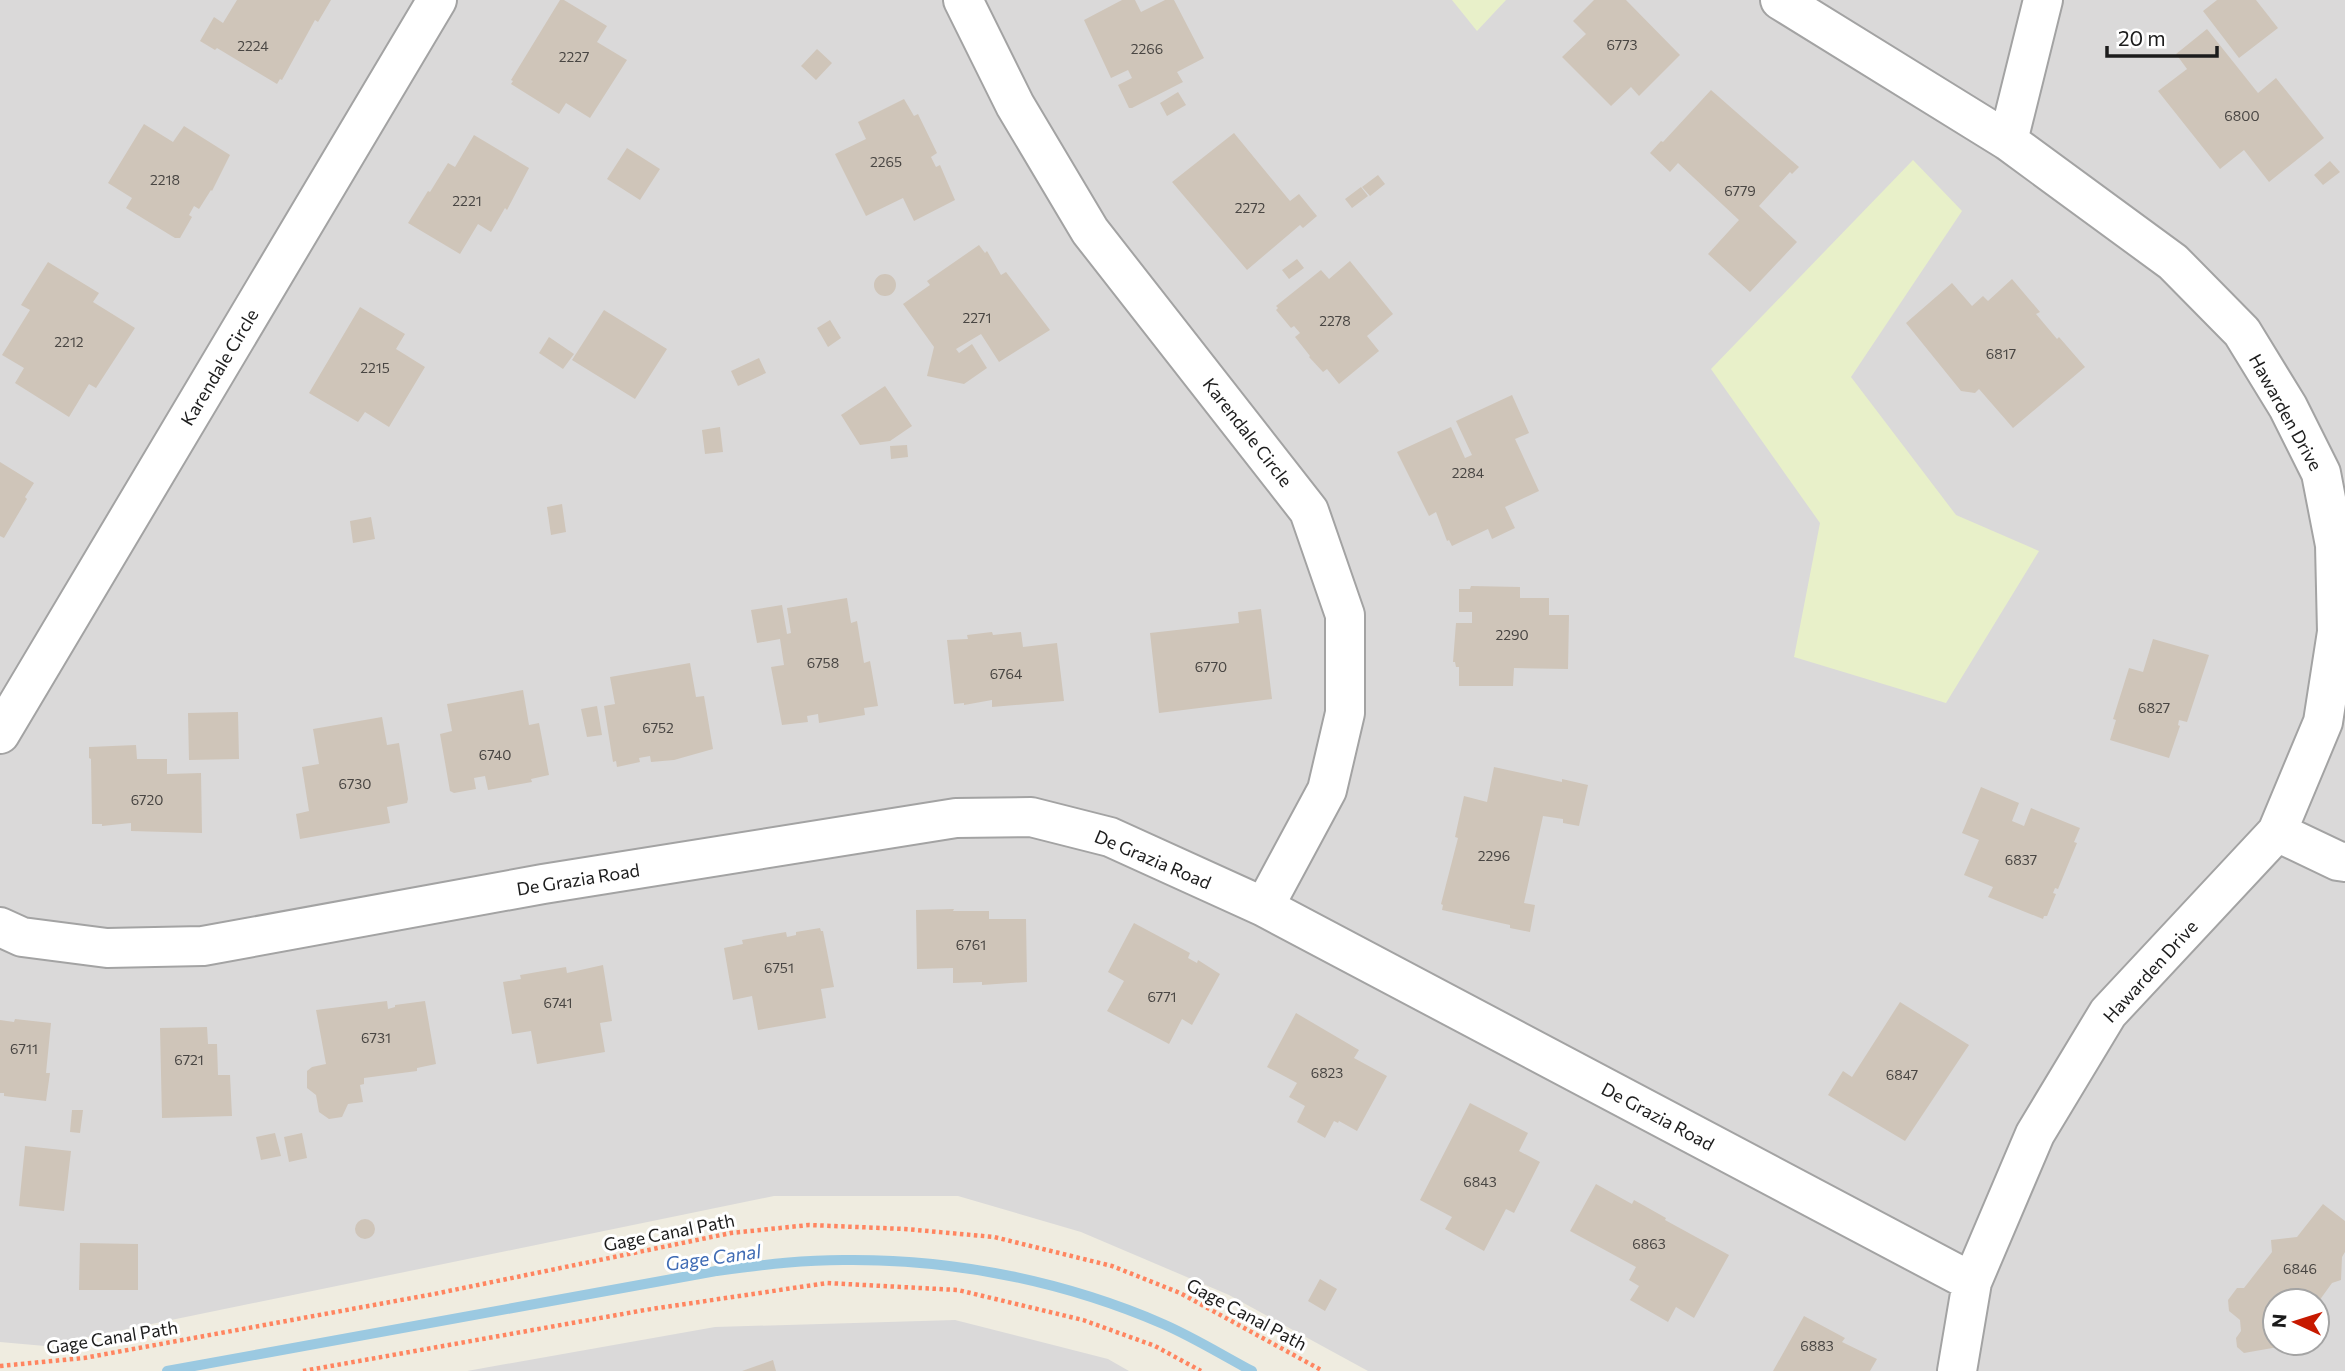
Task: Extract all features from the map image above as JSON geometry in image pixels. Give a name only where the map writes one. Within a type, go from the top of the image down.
[{"type":"street","name":"Karendale Circle","points":[[0,734],[437,0]]},
{"type":"street","name":"Karendale Circle","points":[[963,0],[1015,105],[1090,231],[1309,511],[1345,615],[1345,713],[1328,790],[1264,907]]},
{"type":"street","name":"Hawarden Drive","points":[[1780,0],[2008,141],[2173,262],[2242,332],[2287,407],[2320,472],[2335,545],[2336,632],[2323,722],[2277,832],[2108,1013],[2035,1134],[1972,1282],[1956,1371]]},
{"type":"street","points":[[2008,141],[2043,0]]},
{"type":"street","name":"De Grazia Road","points":[[0,927],[22,937],[107,948],[203,946],[543,884],[956,818],[1031,817],[1110,836],[1264,907],[1972,1282]]},
{"type":"street","points":[[2277,832],[2345,862]]},
{"type":"path","name":"Gage Canal Path","points":[[0,1366],[84,1358],[434,1294],[731,1233],[809,1225],[905,1229],[994,1237],[1112,1266],[1180,1293],[1323,1371]]},
{"type":"path","points":[[303,1371],[645,1310],[827,1283],[958,1290],[1083,1320],[1156,1346],[1201,1371]]},
{"type":"shaded area","points":[[0,0],[2345,0],[2345,1371],[1368,1371],[1229,1295],[1081,1232],[958,1196],[774,1196],[45,1346],[0,1342]]},
{"type":"shaded area","points":[[955,1320],[1108,1359],[1129,1371],[467,1371],[715,1327]]},
{"type":"green space","points":[[1452,0],[1506,0],[1477,31]]},
{"type":"green space","points":[[1913,160],[1962,211],[1851,377],[1956,515],[2039,551],[1946,703],[1794,657],[1820,523],[1711,369]]},
{"type":"building","points":[[237,0],[331,0],[318,22],[315,20],[282,80],[277,84],[217,48],[215,50],[200,41],[214,17],[223,23]]},
{"type":"building","points":[[560,0],[607,26],[597,42],[627,60],[590,118],[566,103],[559,114],[511,84]]},
{"type":"building","points":[[1122,0],[1135,0],[1141,12],[1165,0],[1174,0],[1204,58],[1177,72],[1183,82],[1132,108],[1129,108],[1118,85],[1132,78],[1128,70],[1111,78],[1084,20]]},
{"type":"building","points":[[1594,0],[1626,0],[1680,55],[1639,96],[1631,87],[1611,106],[1562,57],[1586,34],[1573,21]]},
{"type":"building","points":[[2217,0],[2256,0],[2278,28],[2239,58],[2203,11]]},
{"type":"building","points":[[2207,29],[2258,93],[2276,78],[2324,138],[2269,182],[2244,150],[2220,169],[2158,91],[2187,69],[2176,54]]},
{"type":"building","points":[[817,49],[832,63],[816,80],[801,66]]},
{"type":"building","points":[[1711,90],[1799,167],[1792,174],[1790,172],[1759,206],[1797,242],[1750,292],[1708,254],[1739,220],[1678,163],[1670,172],[1650,153]]},
{"type":"building","points":[[1178,92],[1186,105],[1167,116],[1160,103]]},
{"type":"building","points":[[904,99],[914,116],[918,114],[937,153],[931,157],[936,167],[940,165],[955,200],[914,221],[903,198],[866,216],[835,154],[866,139],[858,122]]},
{"type":"building","points":[[144,124],[173,142],[184,126],[230,155],[212,191],[199,209],[194,206],[189,215],[192,217],[180,238],[175,238],[126,208],[132,198],[108,183]]},
{"type":"building","points":[[1234,133],[1290,201],[1299,194],[1317,216],[1303,228],[1300,225],[1247,270],[1172,182]]},
{"type":"building","points":[[474,135],[529,168],[507,210],[505,208],[491,232],[478,224],[460,254],[408,223],[448,163],[455,167]]},
{"type":"building","points":[[627,148],[660,169],[640,200],[607,179]]},
{"type":"building","points":[[2330,161],[2340,172],[2323,185],[2314,175]]},
{"type":"building","points":[[1378,175],[1385,184],[1370,196],[1362,187]]},
{"type":"building","points":[[1361,187],[1368,196],[1352,208],[1345,199]]},
{"type":"building","points":[[979,245],[985,253],[987,251],[1001,275],[1006,272],[1050,330],[999,362],[981,334],[956,349],[959,353],[972,344],[987,368],[964,384],[927,376],[934,347],[903,304],[930,285],[927,281]]},
{"type":"building","points":[[1297,259],[1304,268],[1289,279],[1282,270]]},
{"type":"building","points":[[1350,261],[1393,314],[1367,336],[1379,351],[1339,384],[1327,369],[1323,372],[1309,357],[1295,337],[1300,333],[1294,326],[1291,328],[1276,310],[1276,306],[1321,270],[1329,279]]},
{"type":"building","points":[[48,262],[99,293],[93,302],[135,328],[96,388],[89,384],[69,417],[15,383],[24,368],[2,355],[30,310],[21,305]]},
{"type":"building","points":[[881,274],[889,274],[896,281],[896,289],[889,296],[881,296],[874,289],[874,281]]},
{"type":"building","points":[[2012,279],[2040,312],[2036,314],[2085,367],[2013,428],[1979,389],[1975,393],[1961,391],[1906,323],[1952,283],[1972,306],[1983,296],[1988,301]]},
{"type":"building","points":[[360,307],[405,334],[396,349],[425,367],[389,427],[365,412],[358,422],[309,393]]},
{"type":"building","points":[[604,310],[667,349],[635,399],[572,360]]},
{"type":"building","points":[[830,320],[841,338],[828,347],[817,328]]},
{"type":"building","points":[[549,337],[574,354],[563,369],[539,353]]},
{"type":"building","points":[[759,358],[766,373],[738,386],[731,371]]},
{"type":"building","points":[[885,386],[912,426],[890,441],[860,445],[841,415]]},
{"type":"building","points":[[1512,395],[1529,433],[1515,439],[1539,491],[1505,507],[1515,528],[1492,539],[1488,529],[1452,546],[1449,540],[1447,541],[1436,512],[1429,516],[1397,452],[1451,427],[1465,458],[1472,455],[1456,421]]},
{"type":"building","points":[[720,427],[723,452],[705,454],[702,430]]},
{"type":"building","points":[[907,445],[908,457],[891,459],[890,446]]},
{"type":"building","points":[[0,462],[34,483],[4,538],[0,536]]},
{"type":"building","points":[[562,504],[566,532],[551,535],[547,507]]},
{"type":"building","points":[[371,517],[375,539],[353,543],[350,521]]},
{"type":"building","points":[[1471,586],[1520,587],[1520,598],[1549,598],[1549,615],[1569,615],[1568,669],[1514,668],[1513,686],[1459,686],[1459,667],[1453,662],[1456,623],[1472,623],[1472,612],[1459,612],[1459,589],[1470,589]]},
{"type":"building","points":[[847,598],[851,623],[857,621],[864,663],[870,661],[878,706],[864,708],[865,715],[819,723],[818,714],[807,716],[808,722],[782,725],[771,667],[784,665],[780,639],[757,643],[751,610],[782,605],[787,634],[791,633],[787,608]]},
{"type":"building","points":[[1261,609],[1272,699],[1159,713],[1150,633],[1239,623],[1238,612]]},
{"type":"building","points":[[992,632],[993,635],[1021,632],[1023,647],[1057,643],[1064,701],[992,707],[992,700],[954,704],[947,640],[968,639],[967,635]]},
{"type":"building","points":[[2153,639],[2209,655],[2187,722],[2179,720],[2180,726],[2169,758],[2110,740],[2116,720],[2113,719],[2129,668],[2143,672]]},
{"type":"building","points":[[690,663],[696,697],[704,696],[713,749],[674,760],[651,762],[650,756],[639,758],[640,762],[617,767],[616,761],[613,762],[604,706],[615,704],[610,677]]},
{"type":"building","points":[[523,690],[529,725],[539,723],[549,775],[531,779],[532,782],[488,790],[485,776],[474,778],[476,789],[454,793],[450,791],[440,734],[452,731],[447,704]]},
{"type":"building","points":[[597,706],[602,735],[587,737],[581,709]]},
{"type":"building","points":[[238,712],[239,759],[189,760],[188,713]]},
{"type":"building","points":[[382,717],[387,745],[399,743],[407,803],[387,807],[390,823],[300,839],[296,814],[309,811],[302,767],[319,764],[313,729]]},
{"type":"building","points":[[136,745],[137,759],[167,759],[167,774],[201,773],[202,833],[131,831],[131,823],[102,826],[92,824],[89,747]]},
{"type":"building","points":[[1494,767],[1588,785],[1579,826],[1563,823],[1563,819],[1543,816],[1524,903],[1535,905],[1530,932],[1442,910],[1441,904],[1458,838],[1455,837],[1464,796],[1487,802]]},
{"type":"building","points":[[1981,787],[2019,803],[2012,821],[2024,826],[2031,808],[2080,828],[2074,842],[2077,843],[2058,889],[2055,888],[2053,893],[2056,894],[2047,916],[2043,919],[1988,897],[1993,887],[1964,875],[1979,840],[1962,833]]},
{"type":"building","points":[[954,909],[953,911],[989,911],[989,919],[1026,919],[1027,982],[982,985],[982,982],[953,983],[953,968],[917,969],[916,910]]},
{"type":"building","points":[[1134,923],[1190,953],[1188,958],[1197,963],[1198,960],[1220,974],[1192,1025],[1182,1019],[1169,1044],[1107,1011],[1124,981],[1108,972]]},
{"type":"building","points":[[820,928],[823,931],[834,987],[821,989],[826,1018],[758,1030],[752,996],[733,1000],[724,948],[743,944],[742,940],[786,932],[787,937],[796,935],[796,932]]},
{"type":"building","points":[[603,965],[612,1021],[600,1023],[605,1052],[537,1064],[531,1031],[512,1034],[503,982],[521,979],[520,975],[566,967],[567,973]]},
{"type":"building","points":[[387,1001],[388,1009],[395,1005],[425,1001],[436,1064],[417,1068],[417,1071],[364,1078],[364,1084],[360,1085],[363,1102],[348,1104],[342,1117],[329,1119],[319,1112],[316,1095],[307,1088],[307,1071],[326,1064],[316,1010]]},
{"type":"building","points":[[1900,1002],[1969,1045],[1905,1141],[1828,1095],[1843,1071],[1852,1077]]},
{"type":"building","points":[[1296,1013],[1359,1050],[1354,1058],[1387,1076],[1357,1131],[1334,1121],[1325,1138],[1297,1122],[1305,1106],[1289,1097],[1297,1083],[1267,1067]]},
{"type":"building","points":[[15,1019],[51,1023],[46,1073],[50,1073],[46,1101],[4,1096],[4,1093],[0,1093],[0,1020],[14,1022]]},
{"type":"building","points":[[207,1027],[208,1044],[217,1044],[218,1075],[230,1075],[232,1116],[162,1118],[160,1028]]},
{"type":"building","points":[[1470,1103],[1528,1133],[1519,1151],[1540,1162],[1514,1213],[1506,1209],[1484,1251],[1445,1229],[1452,1217],[1420,1200]]},
{"type":"building","points":[[72,1110],[83,1110],[80,1133],[70,1132]]},
{"type":"building","points":[[275,1133],[281,1156],[261,1160],[256,1137]]},
{"type":"building","points":[[302,1133],[307,1158],[289,1162],[284,1137]]},
{"type":"building","points":[[25,1146],[71,1151],[64,1211],[19,1206]]},
{"type":"building","points":[[1596,1184],[1632,1204],[1634,1200],[1729,1255],[1694,1318],[1676,1307],[1668,1322],[1630,1300],[1639,1286],[1629,1280],[1636,1267],[1570,1231]]},
{"type":"building","points":[[2323,1204],[2345,1221],[2341,1280],[2329,1287],[2261,1287],[2261,1350],[2244,1353],[2237,1347],[2236,1338],[2241,1331],[2240,1320],[2229,1311],[2228,1300],[2237,1288],[2244,1288],[2272,1252],[2271,1240],[2297,1237]]},
{"type":"building","points":[[365,1219],[372,1222],[375,1229],[372,1236],[365,1239],[358,1236],[355,1229],[358,1222]]},
{"type":"building","points":[[80,1243],[138,1244],[138,1290],[79,1290]]},
{"type":"building","points":[[1320,1279],[1337,1289],[1325,1311],[1308,1301]]},
{"type":"building","points":[[1804,1316],[1845,1338],[1842,1342],[1877,1359],[1870,1371],[1773,1371]]},
{"type":"building","points":[[773,1360],[776,1371],[742,1371]]},
{"type":"waterway","name":"Gage Canal","points":[[167,1371],[716,1271],[836,1260],[933,1264],[1050,1285],[1089,1296],[1163,1324],[1252,1371]]}]
